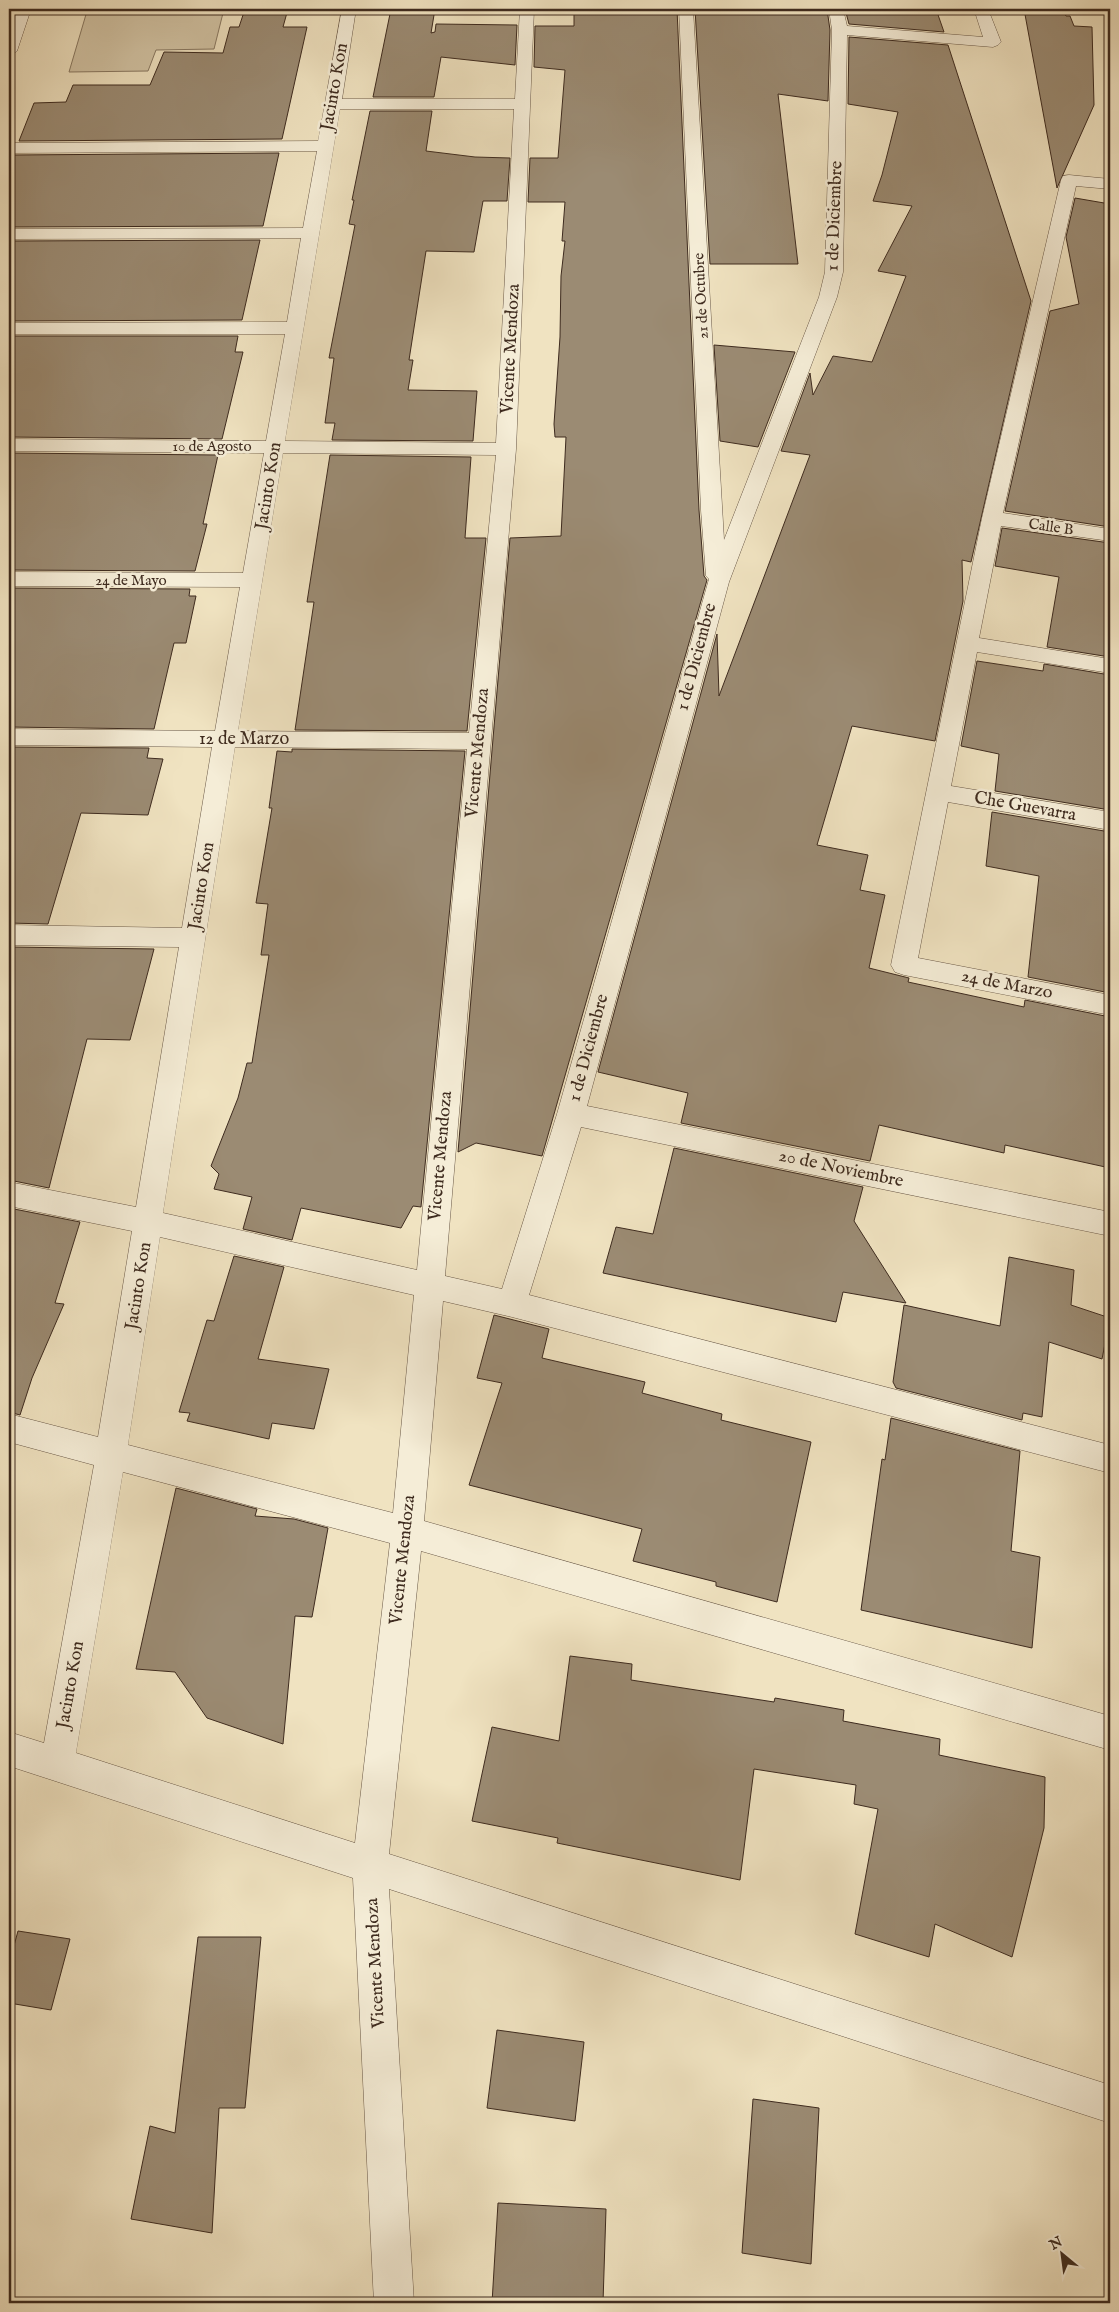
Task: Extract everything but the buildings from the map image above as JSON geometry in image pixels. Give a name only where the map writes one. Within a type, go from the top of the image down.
[{"type":"street","points":[[9,51],[24,9]]},
{"type":"street","name":"Jacinto Kon","points":[[57,1763],[111,1454],[225,738],[312,233],[324,146],[349,9]]},
{"type":"street","name":"Vicente Mendoza","points":[[394,2303],[370,1865],[407,1532],[506,449],[527,9]]},
{"type":"street","name":"21 de Octubre","points":[[686,9],[712,510],[718,582]]},
{"type":"street","points":[[838,19],[993,42],[981,9]]},
{"type":"street","name":"1 de Diciembre","points":[[512,1304],[571,1114],[718,582],[828,297],[834,272],[838,19]]},
{"type":"street","points":[[332,104],[522,104]]},
{"type":"street","points":[[9,148],[324,146]]},
{"type":"street","points":[[939,792],[992,518],[1068,180],[1110,184]]},
{"type":"street","points":[[9,234],[312,233]]},
{"type":"street","points":[[9,328],[295,328]]},
{"type":"street","name":"10 de Agosto","points":[[9,445],[506,449]]},
{"type":"street","points":[[712,510],[744,515]]},
{"type":"street","name":"Calle B","points":[[992,518],[1110,535]]},
{"type":"street","name":"24 de Mayo","points":[[9,580],[253,580]]},
{"type":"street","points":[[967,643],[1110,666]]},
{"type":"street","name":"12 de Marzo","points":[[9,737],[479,741]]},
{"type":"street","name":"Che Guevarra","points":[[939,792],[1110,821]]},
{"type":"street","name":"24 de Marzo","points":[[939,792],[904,965],[1110,1005]]},
{"type":"street","points":[[9,935],[193,938]]},
{"type":"street","name":"20 de Noviembre","points":[[571,1114],[1110,1224]]},
{"type":"street","points":[[9,1194],[149,1222],[512,1304],[1110,1459]]},
{"type":"street","points":[[9,1428],[407,1532],[1110,1733]]},
{"type":"street","points":[[9,1748],[1110,2104]]},
{"type":"shaded area","points":[[224,9],[214,49],[156,50],[148,71],[69,72],[87,11]]}]
